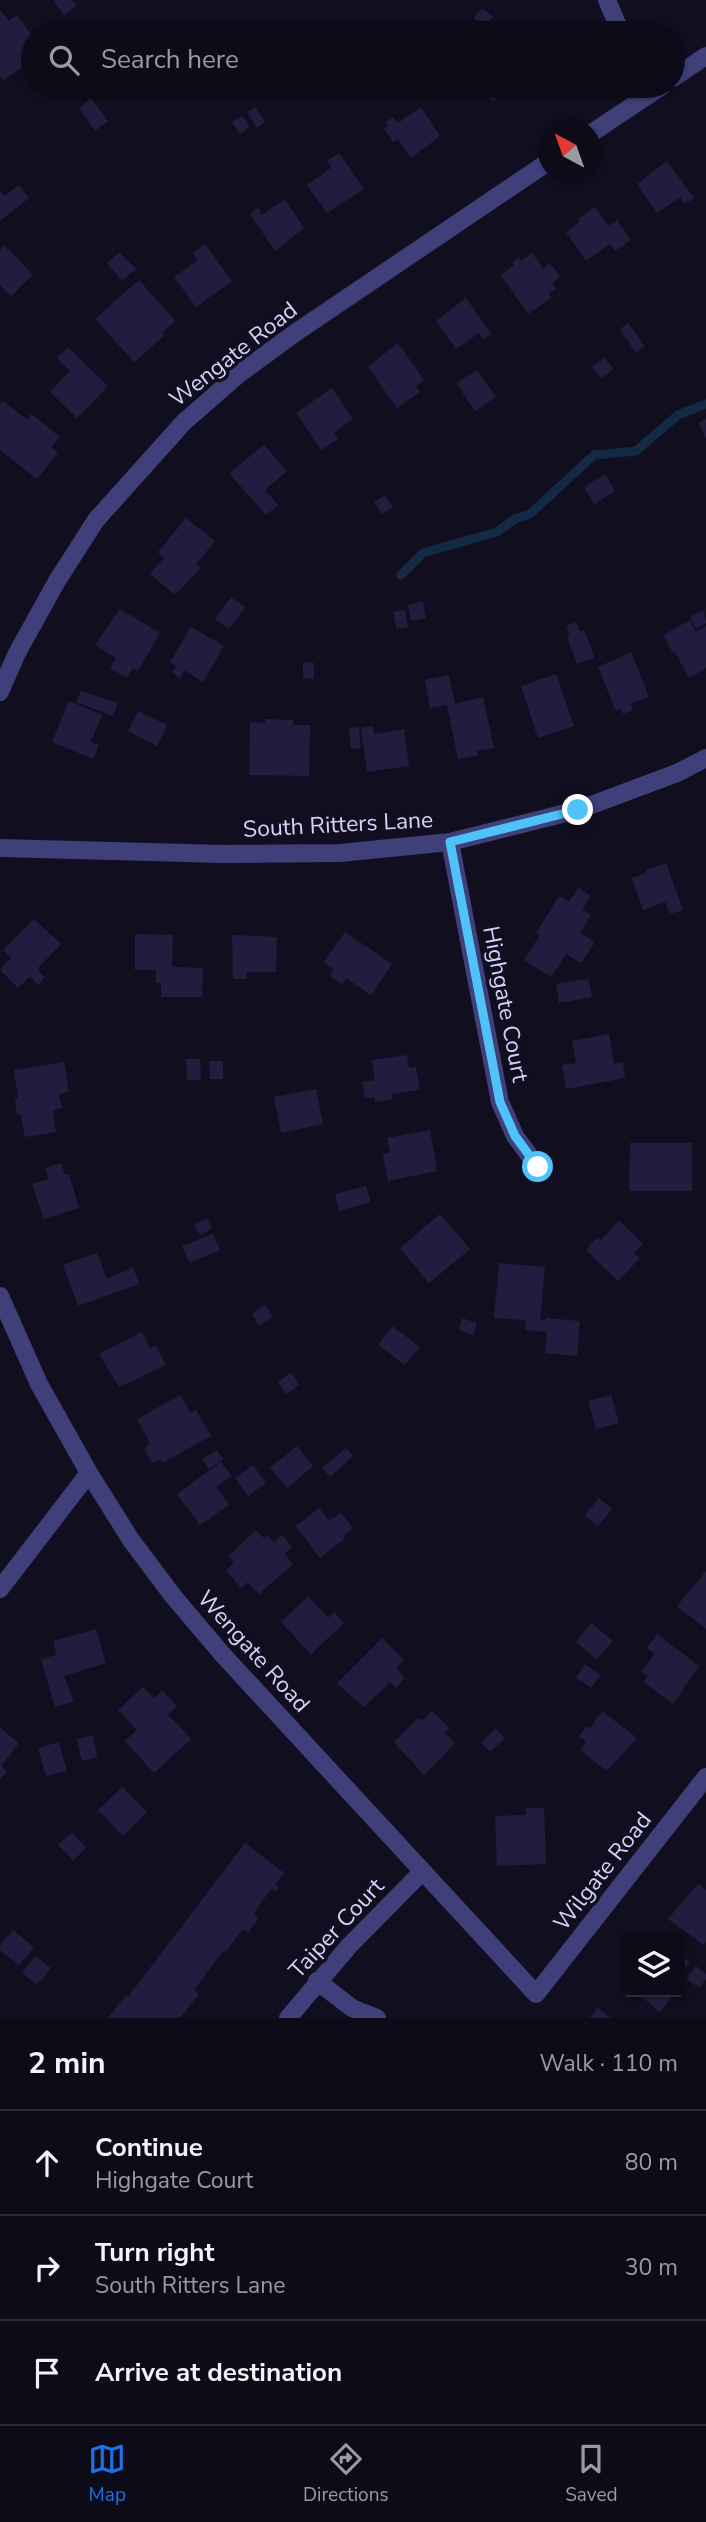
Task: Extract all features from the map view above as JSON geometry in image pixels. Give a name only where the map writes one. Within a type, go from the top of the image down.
[{"type":"street","points":[[607,0],[616,21]]},
{"type":"street","points":[[685,70],[706,56]]},
{"type":"street","points":[[601,126],[640,98]]},
{"type":"street","name":"Wengate Road","points":[[0,692],[57,581],[96,520],[184,422],[239,374],[295,333],[538,169]]},
{"type":"street","name":"South Ritters Lane","points":[[0,848],[224,854],[340,853],[450,842],[578,810],[677,773],[706,758]]},
{"type":"street","name":"Highgate Court","points":[[450,842],[500,1102],[515,1136],[538,1167]]},
{"type":"street","name":"Wengate Road","points":[[0,1296],[39,1384],[89,1473],[131,1540],[173,1596],[232,1665],[536,1994]]},
{"type":"street","points":[[0,1589],[89,1473]]},
{"type":"street","name":"Wilgate Road","points":[[536,1994],[706,1777]]},
{"type":"street","name":"Taiper Court","points":[[288,2018],[317,1982],[422,1872]]},
{"type":"street","points":[[317,1982],[352,2008],[377,2018]]},
{"type":"building","points":[[53,0],[72,0],[77,6],[64,15]]},
{"type":"building","points":[[482,8],[493,17],[489,21],[477,21],[474,18]]},
{"type":"building","points":[[0,10],[9,21],[17,15],[21,21],[21,68],[4,80],[0,76]]},
{"type":"building","points":[[91,98],[108,121],[95,131],[79,108]]},
{"type":"building","points":[[255,107],[265,122],[257,128],[247,113]]},
{"type":"building","points":[[421,107],[440,136],[411,158],[398,139],[393,142],[384,129],[388,126],[386,122],[393,117],[398,123]]},
{"type":"building","points":[[242,116],[250,127],[240,134],[232,122]]},
{"type":"building","points":[[339,153],[364,189],[327,213],[307,185],[331,168],[327,161]]},
{"type":"building","points":[[667,161],[694,198],[685,204],[680,197],[657,213],[637,184]]},
{"type":"building","points":[[19,185],[29,198],[0,221],[0,191],[4,196]]},
{"type":"building","points":[[285,199],[304,228],[275,251],[250,214],[258,208],[262,215]]},
{"type":"building","points":[[595,207],[608,226],[617,220],[631,240],[615,251],[610,244],[586,261],[566,232]]},
{"type":"building","points":[[205,244],[232,281],[196,307],[174,277],[198,260],[193,253]]},
{"type":"building","points":[[5,246],[33,275],[11,296],[0,285],[0,250]]},
{"type":"building","points":[[120,252],[136,269],[122,281],[107,263]]},
{"type":"building","points":[[532,253],[543,268],[550,263],[560,277],[552,283],[556,289],[549,294],[551,298],[528,314],[501,275],[514,265],[512,262],[519,258],[521,261]]},
{"type":"building","points":[[139,280],[175,321],[162,333],[164,336],[134,362],[95,319]]},
{"type":"building","points":[[466,298],[491,334],[483,339],[479,333],[456,349],[436,321]]},
{"type":"building","points":[[628,323],[645,346],[636,353],[620,329]]},
{"type":"building","points":[[398,343],[424,380],[416,386],[420,392],[397,408],[368,367]]},
{"type":"building","points":[[68,347],[108,386],[77,418],[50,392],[70,371],[57,358]]},
{"type":"building","points":[[605,358],[614,369],[601,378],[592,367]]},
{"type":"building","points":[[477,370],[496,397],[475,411],[456,383]]},
{"type":"building","points":[[332,388],[353,419],[334,432],[338,439],[321,450],[296,413]]},
{"type":"building","points":[[3,401],[27,420],[31,414],[60,437],[51,447],[58,453],[37,479],[0,450],[0,404]]},
{"type":"building","points":[[706,419],[706,438],[698,423]]},
{"type":"building","points":[[264,445],[287,471],[265,490],[278,505],[266,515],[229,473]]},
{"type":"building","points":[[605,474],[615,491],[594,504],[584,487]]},
{"type":"building","points":[[385,495],[393,507],[382,514],[374,502]]},
{"type":"building","points":[[186,518],[215,541],[196,564],[201,568],[175,595],[150,574],[164,558],[158,552]]},
{"type":"building","points":[[231,597],[245,607],[229,629],[215,619]]},
{"type":"building","points":[[423,601],[426,618],[411,621],[408,605]]},
{"type":"building","points":[[120,609],[160,633],[138,671],[133,668],[127,678],[110,668],[116,658],[95,645]]},
{"type":"building","points":[[405,610],[408,627],[397,629],[393,612]]},
{"type":"building","points":[[704,610],[706,623],[696,629],[690,617]]},
{"type":"building","points":[[690,620],[696,632],[706,626],[706,668],[689,678],[663,635]]},
{"type":"building","points":[[576,622],[580,631],[584,630],[595,658],[577,664],[566,626]]},
{"type":"building","points":[[191,627],[224,646],[203,682],[184,670],[180,678],[172,673],[176,666],[170,662]]},
{"type":"building","points":[[631,652],[649,697],[630,704],[633,710],[623,714],[621,709],[616,711],[598,667]]},
{"type":"building","points":[[303,662],[314,663],[314,679],[303,678]]},
{"type":"building","points":[[556,674],[574,726],[538,738],[521,686]]},
{"type":"building","points":[[449,675],[455,704],[483,697],[494,748],[458,759],[447,705],[430,708],[425,680]]},
{"type":"building","points":[[81,691],[118,703],[113,716],[76,702]]},
{"type":"building","points":[[69,701],[102,715],[91,742],[99,745],[93,759],[52,742]]},
{"type":"building","points":[[138,711],[167,725],[157,746],[128,731]]},
{"type":"building","points":[[265,719],[293,720],[293,725],[310,725],[309,776],[249,775],[250,722],[265,723]]},
{"type":"building","points":[[373,726],[374,734],[404,729],[409,766],[367,772],[361,728]]},
{"type":"building","points":[[359,727],[361,748],[351,749],[349,728]]},
{"type":"building","points":[[666,863],[683,910],[670,914],[665,902],[643,910],[632,878]]},
{"type":"building","points":[[578,888],[591,896],[582,910],[591,915],[580,933],[595,942],[581,963],[566,954],[551,977],[524,960],[540,935],[536,933],[559,896],[569,902]]},
{"type":"building","points":[[34,919],[61,944],[37,969],[45,977],[38,985],[30,976],[18,988],[0,970],[11,958],[3,950]]},
{"type":"building","points":[[345,932],[392,964],[371,995],[346,978],[342,984],[330,976],[334,969],[324,962]]},
{"type":"building","points":[[135,934],[173,935],[172,967],[203,968],[202,997],[161,997],[161,983],[156,983],[156,970],[135,970]]},
{"type":"building","points":[[232,935],[277,937],[276,972],[247,972],[247,979],[233,979]]},
{"type":"building","points":[[588,979],[592,997],[559,1003],[556,984]]},
{"type":"building","points":[[609,1034],[614,1064],[623,1062],[625,1078],[566,1089],[562,1065],[576,1063],[572,1041]]},
{"type":"building","points":[[407,1055],[409,1068],[416,1067],[420,1090],[392,1094],[392,1099],[375,1102],[375,1097],[365,1099],[362,1082],[375,1080],[372,1060]]},
{"type":"building","points":[[186,1059],[200,1059],[201,1080],[187,1080]]},
{"type":"building","points":[[209,1061],[223,1061],[223,1079],[210,1079]]},
{"type":"building","points":[[64,1062],[69,1092],[59,1094],[62,1108],[53,1110],[56,1132],[25,1137],[21,1114],[17,1115],[15,1098],[18,1098],[14,1070]]},
{"type":"building","points":[[316,1089],[323,1124],[281,1133],[274,1097]]},
{"type":"building","points":[[430,1130],[437,1171],[388,1181],[383,1154],[390,1152],[387,1138]]},
{"type":"building","points":[[630,1143],[692,1143],[692,1191],[629,1191]]},
{"type":"building","points":[[61,1163],[65,1175],[69,1174],[79,1208],[44,1219],[32,1184],[49,1179],[45,1168]]},
{"type":"building","points":[[366,1186],[371,1202],[339,1211],[335,1194]]},
{"type":"building","points":[[440,1214],[470,1249],[429,1283],[400,1248]]},
{"type":"building","points":[[207,1218],[212,1229],[200,1235],[194,1224]]},
{"type":"building","points":[[619,1221],[643,1244],[634,1253],[640,1258],[618,1281],[586,1250],[598,1237],[601,1240]]},
{"type":"building","points":[[213,1234],[220,1250],[190,1263],[182,1246]]},
{"type":"building","points":[[97,1253],[107,1279],[133,1267],[139,1284],[78,1306],[63,1265]]},
{"type":"building","points":[[499,1263],[545,1267],[540,1320],[545,1321],[546,1318],[580,1321],[577,1356],[545,1353],[547,1332],[525,1330],[526,1320],[494,1318]]},
{"type":"building","points":[[265,1305],[273,1317],[259,1326],[252,1314]]},
{"type":"building","points":[[462,1318],[477,1323],[473,1335],[459,1330]]},
{"type":"building","points":[[392,1326],[420,1347],[405,1365],[378,1345]]},
{"type":"building","points":[[142,1332],[150,1348],[156,1346],[166,1365],[119,1387],[99,1354]]},
{"type":"building","points":[[291,1373],[300,1385],[286,1394],[278,1382]]},
{"type":"building","points":[[180,1395],[191,1413],[196,1410],[211,1436],[162,1463],[160,1459],[152,1463],[144,1449],[150,1443],[137,1419]]},
{"type":"building","points":[[611,1395],[619,1423],[596,1429],[588,1401]]},
{"type":"building","points":[[297,1446],[313,1466],[287,1488],[270,1468]]},
{"type":"building","points":[[346,1448],[353,1456],[330,1477],[322,1468]]},
{"type":"building","points":[[217,1450],[223,1459],[209,1469],[202,1459]]},
{"type":"building","points":[[221,1462],[232,1476],[216,1487],[229,1505],[200,1525],[177,1494]]},
{"type":"building","points":[[253,1465],[266,1483],[248,1496],[235,1478]]},
{"type":"building","points":[[599,1498],[612,1509],[598,1526],[585,1515]]},
{"type":"building","points":[[319,1508],[329,1521],[341,1513],[353,1528],[320,1558],[296,1526]]},
{"type":"building","points":[[256,1530],[264,1538],[267,1535],[274,1542],[282,1535],[292,1547],[285,1554],[293,1564],[259,1594],[248,1582],[241,1588],[226,1570],[234,1563],[229,1556]]},
{"type":"building","points":[[706,1571],[706,1629],[677,1606]]},
{"type":"building","points":[[308,1596],[328,1618],[334,1612],[344,1623],[311,1654],[281,1622]]},
{"type":"building","points":[[591,1623],[613,1641],[597,1659],[576,1642]]},
{"type":"building","points":[[96,1629],[106,1663],[64,1676],[74,1702],[55,1707],[41,1659],[57,1655],[53,1641]]},
{"type":"building","points":[[657,1634],[699,1666],[673,1704],[644,1682],[648,1676],[641,1671],[655,1654],[647,1648]]},
{"type":"building","points":[[382,1638],[404,1660],[396,1668],[405,1678],[396,1688],[390,1682],[364,1707],[337,1683]]},
{"type":"building","points":[[585,1664],[601,1675],[591,1688],[576,1678]]},
{"type":"building","points":[[143,1687],[154,1698],[162,1690],[177,1706],[168,1715],[191,1739],[154,1773],[125,1741],[137,1730],[118,1710]]},
{"type":"building","points":[[432,1711],[450,1728],[445,1733],[455,1743],[424,1775],[394,1742],[418,1718],[422,1721]]},
{"type":"building","points":[[602,1711],[637,1738],[607,1771],[580,1750],[587,1742],[579,1736],[587,1726],[590,1728]]},
{"type":"building","points":[[0,1728],[19,1743],[1,1766],[7,1771],[0,1780]]},
{"type":"building","points":[[495,1729],[505,1738],[490,1752],[481,1743]]},
{"type":"building","points":[[93,1735],[97,1758],[82,1761],[77,1739]]},
{"type":"building","points":[[59,1742],[67,1771],[46,1776],[38,1748]]},
{"type":"building","points":[[122,1787],[147,1812],[123,1836],[98,1810]]},
{"type":"building","points":[[526,1808],[544,1808],[546,1864],[497,1866],[495,1816],[526,1815]]},
{"type":"building","points":[[72,1833],[86,1848],[73,1861],[58,1845]]},
{"type":"building","points":[[245,1843],[284,1873],[275,1885],[279,1887],[275,1892],[271,1889],[253,1914],[259,1918],[248,1933],[243,1929],[226,1951],[224,1950],[194,1990],[199,1994],[180,2018],[108,2018],[126,1995],[128,1997]]},
{"type":"building","points":[[698,1884],[706,1890],[704,1945],[668,1919]]},
{"type":"building","points":[[13,1930],[34,1947],[19,1965],[0,1950],[0,1945]]},
{"type":"building","points":[[35,1956],[51,1968],[37,1985],[22,1973]]},
{"type":"building","points":[[696,1966],[706,1974],[706,1979],[699,1988],[686,1979]]},
{"type":"building","points":[[642,1997],[672,1997],[660,2012]]},
{"type":"building","points":[[598,2008],[611,2018],[590,2018]]},
{"type":"waterway","points":[[401,575],[423,553],[497,532],[515,519],[530,514],[594,455],[636,451],[678,415],[706,404]]},
{"type":"route","points":[[538,1167],[515,1136],[500,1102],[450,842],[578,810]]}]
